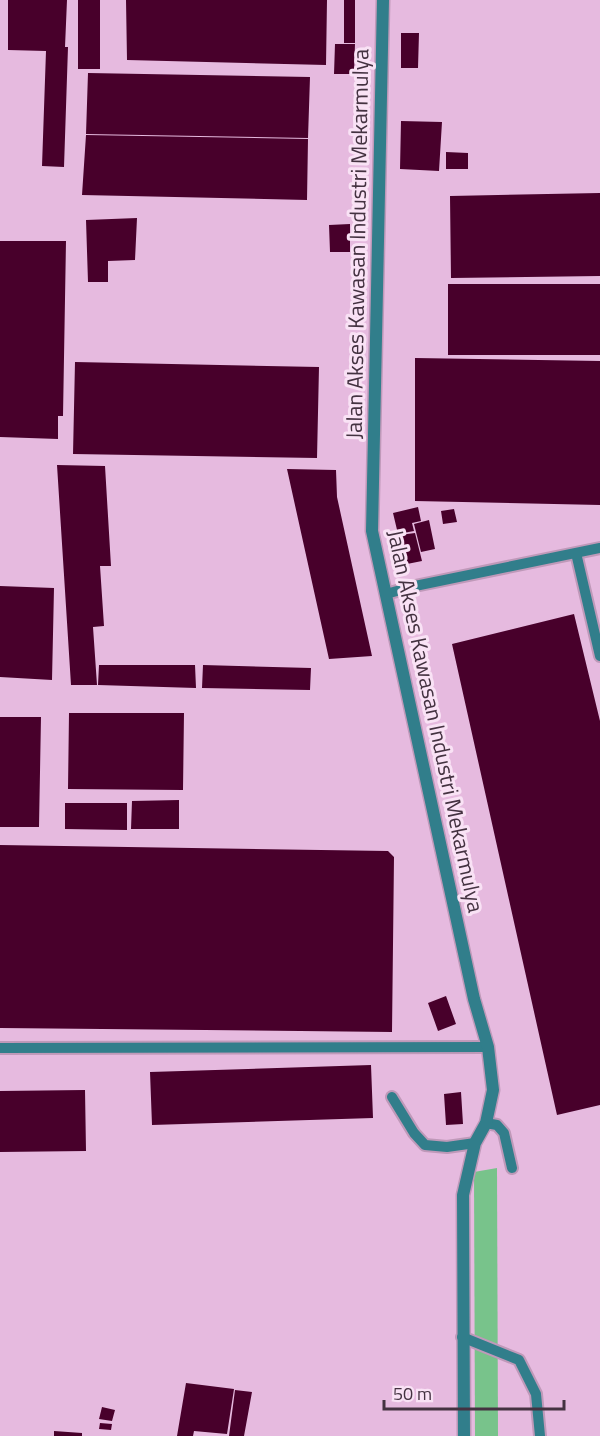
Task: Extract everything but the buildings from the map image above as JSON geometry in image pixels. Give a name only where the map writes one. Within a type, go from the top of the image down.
[{"type":"street","name":"Jalan Akses Kawasan Industri Mekarmulya","points":[[383,0],[372,531],[474,999],[488,1047],[493,1090],[486,1123],[475,1143],[463,1195],[464,1436]]},
{"type":"lane","points":[[386,594],[600,548]]},
{"type":"lane","points":[[576,553],[600,656]]},
{"type":"lane","points":[[0,1048],[488,1047]]},
{"type":"lane","points":[[392,1097],[414,1133],[425,1144],[447,1147],[475,1143]]},
{"type":"lane","points":[[486,1123],[497,1125],[504,1133],[512,1168]]},
{"type":"lane","points":[[462,1337],[519,1360],[536,1394],[540,1436]]},
{"type":"shaded area","points":[[497,1168],[498,1436],[475,1436],[474,1172]]}]
